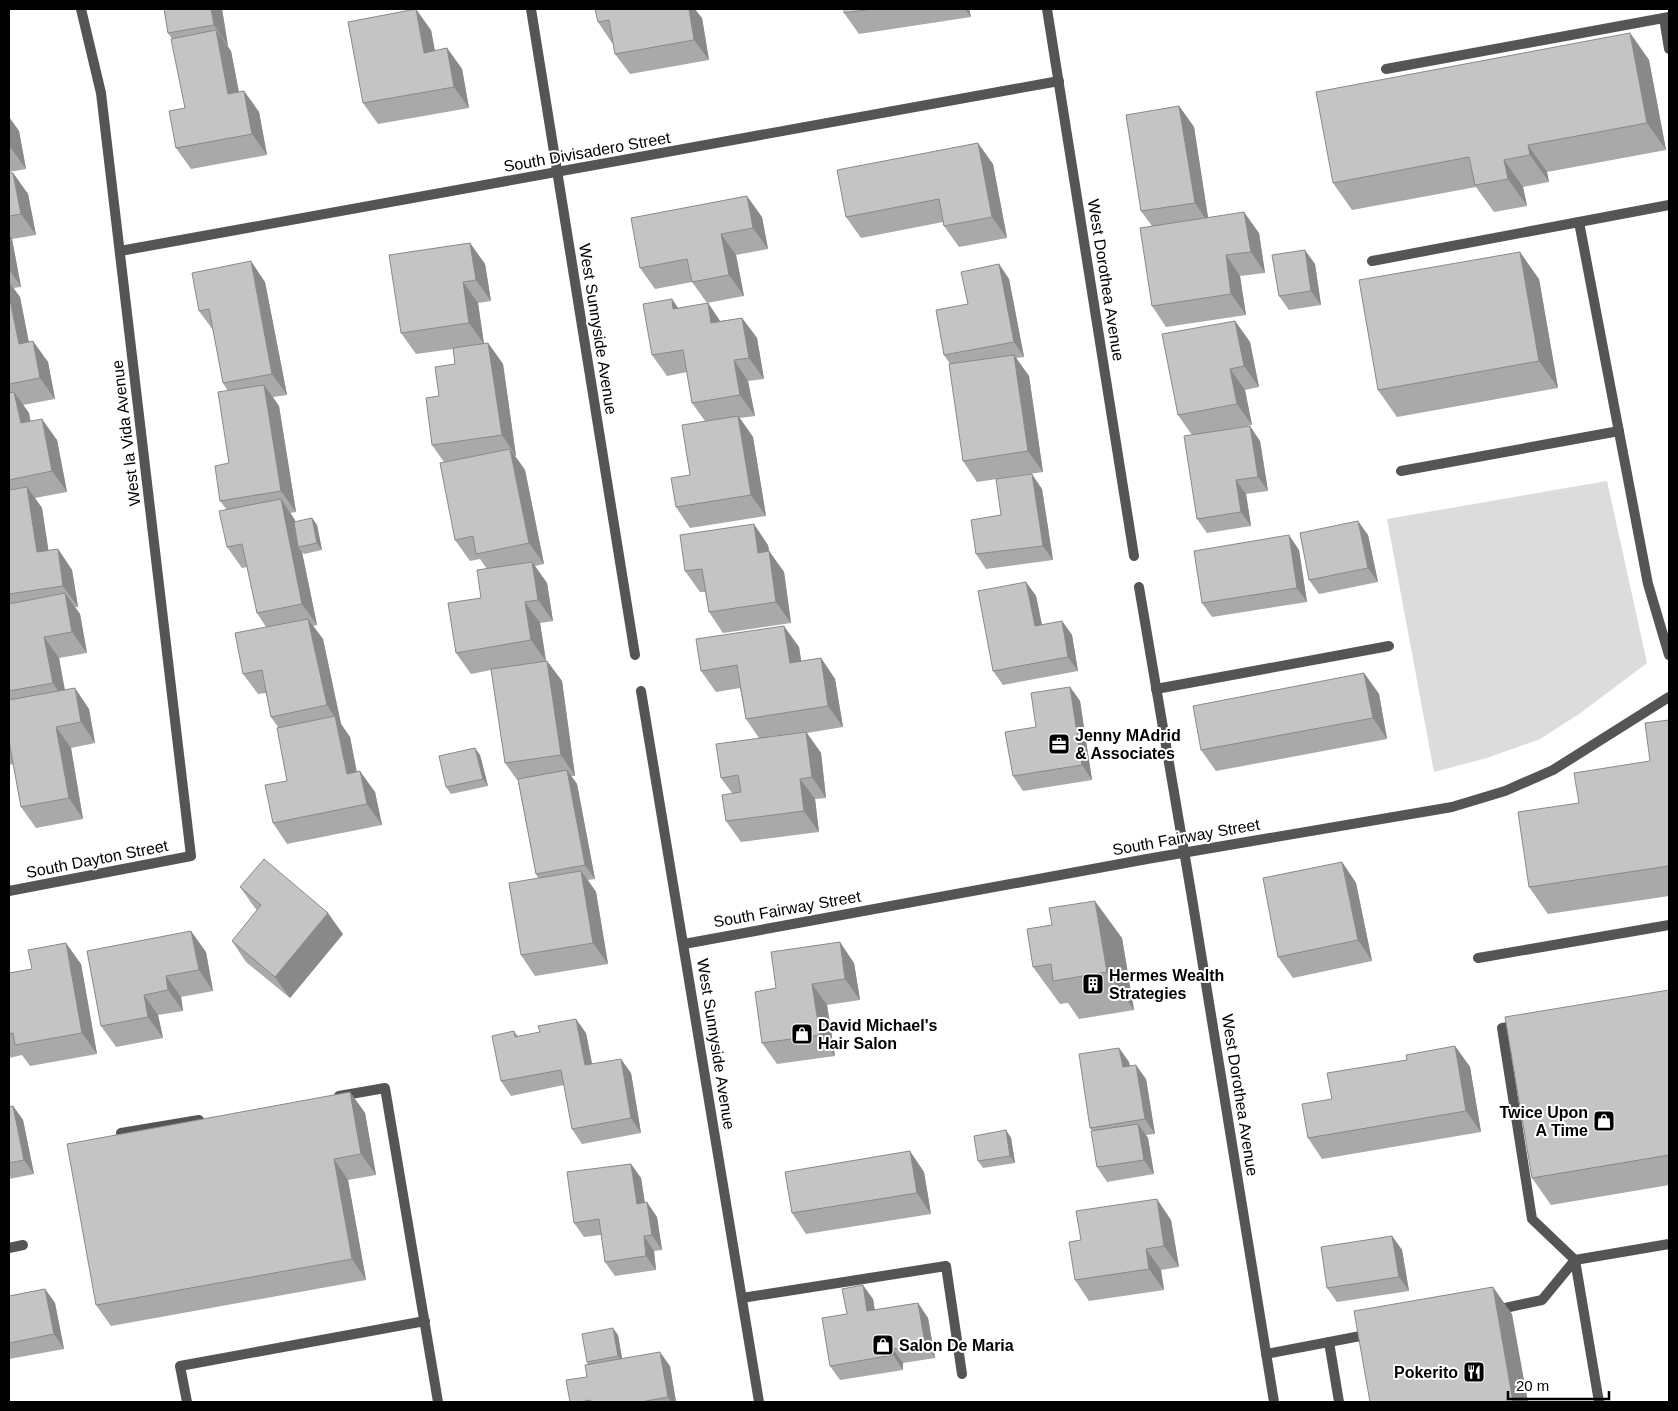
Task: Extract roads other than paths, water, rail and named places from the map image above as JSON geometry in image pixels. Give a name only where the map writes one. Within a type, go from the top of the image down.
[{"type":"street","name":"West la Vida Avenue","points":[[81,9],[101,93],[191,856]]},
{"type":"street","name":"West Sunnyside Avenue","points":[[531,9],[635,655]]},
{"type":"street","name":"West Dorothea Avenue","points":[[1047,9],[1134,556]]},
{"type":"street","points":[[1386,69],[1666,17],[1669,49]]},
{"type":"street","name":"South Divisadero Street","points":[[120,251],[1059,81]]},
{"type":"street","points":[[1372,261],[1669,205]]},
{"type":"street","points":[[1579,222],[1648,584],[1669,655]]},
{"type":"street","points":[[1401,471],[1618,431]]},
{"type":"street","name":"West Dorothea Avenue","points":[[1138,587],[1184,852],[1274,1402]]},
{"type":"street","points":[[1156,689],[1389,646]]},
{"type":"street","name":"West Sunnyside Avenue","points":[[641,691],[760,1402]]},
{"type":"street","name":"South Fairway Street","points":[[684,944],[1184,852],[1452,807],[1505,790],[1553,770],[1669,697]]},
{"type":"street","name":"South Dayton Street","points":[[9,891],[191,856]]},
{"type":"street","points":[[1478,958],[1669,925]]},
{"type":"street","points":[[1531,1023],[1502,1028],[1532,1218],[1575,1260],[1599,1402]]},
{"type":"street","points":[[326,1098],[385,1088],[438,1402]]},
{"type":"street","points":[[121,1133],[209,1118]]},
{"type":"street","points":[[1484,1312],[1542,1300],[1575,1260],[1669,1244]]},
{"type":"street","points":[[9,1248],[23,1245]]},
{"type":"street","points":[[742,1298],[946,1266],[962,1374]]},
{"type":"street","points":[[187,1402],[180,1366],[424,1322]]},
{"type":"street","points":[[1266,1354],[1378,1333]]},
{"type":"street","points":[[1329,1342],[1339,1402]]},
{"type":"place","name":"Jenny MAdrid & Associates","points":[[1059,744]]},
{"type":"place","name":"Hermes Wealth Strategies","points":[[1093,984]]},
{"type":"place","name":"David Michael's Hair Salon","points":[[802,1034]]},
{"type":"place","name":"Twice Upon A Time","points":[[1604,1121]]},
{"type":"place","name":"Salon De Maria","points":[[883,1345]]},
{"type":"place","name":"Pokerito","points":[[1474,1372]]}]
